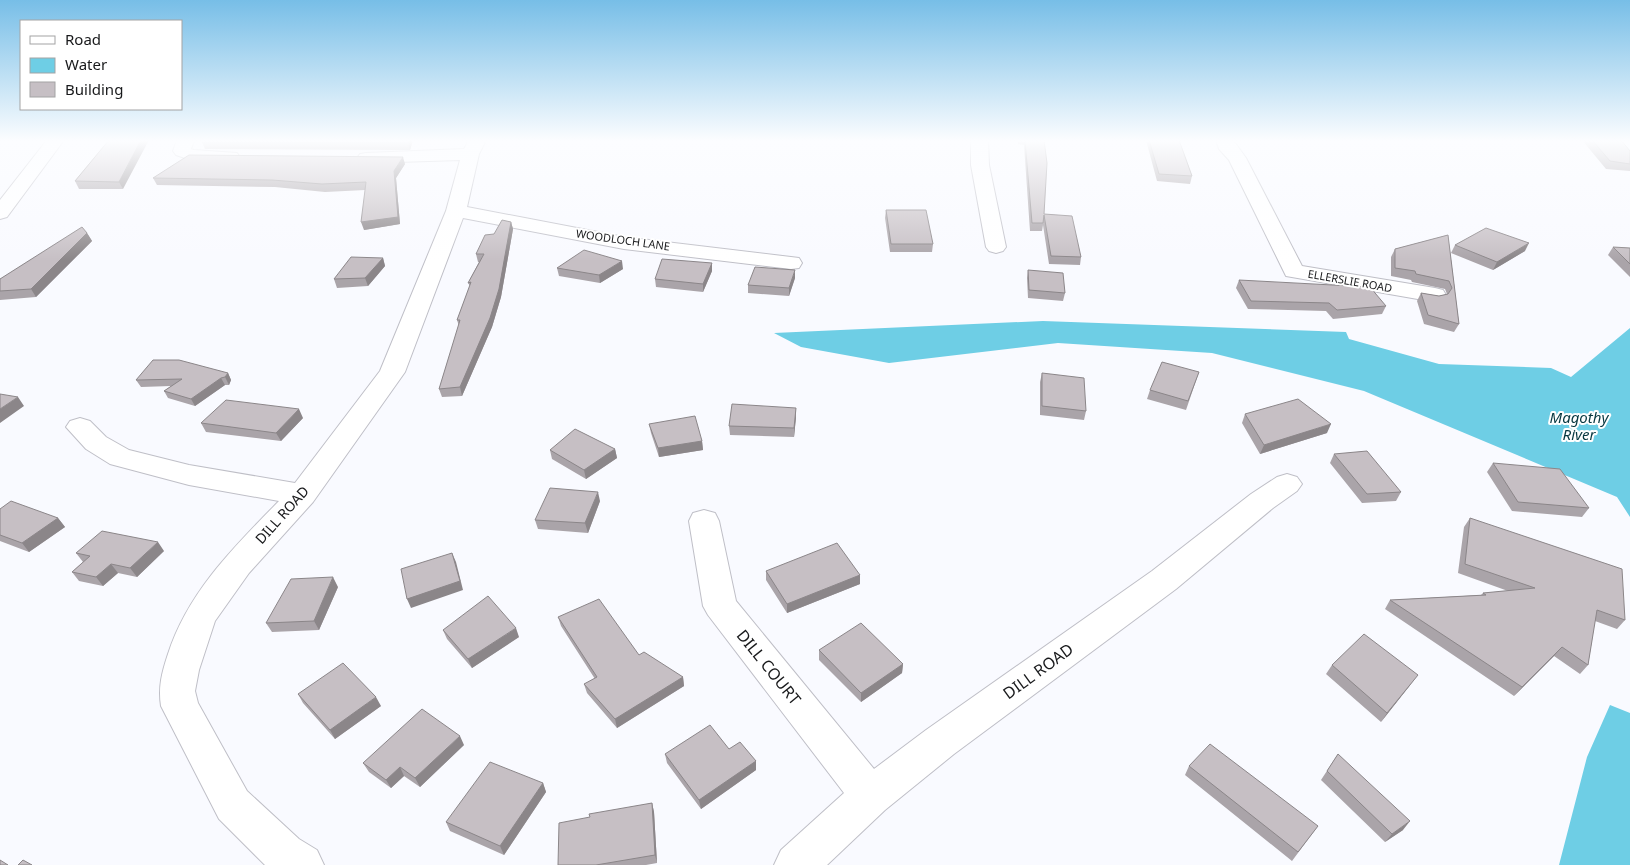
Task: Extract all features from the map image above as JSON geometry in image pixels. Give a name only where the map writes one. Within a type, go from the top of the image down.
[{"type":"street","points":[[0,213],[25,180]]},
{"type":"street","name":"DILL ROAD","points":[[302,865],[284,854],[233,805],[180,706],[177,691],[193,631],[203,612],[238,564],[302,495],[392,372],[456,212],[465,180]]},
{"type":"street","points":[[983,180],[996,247]]},
{"type":"street","name":"ELLERSLIE ROAD","points":[[1248,180],[1294,271],[1435,295]]},
{"type":"street","name":"WOODLOCH LANE","points":[[456,212],[624,243],[791,263]]},
{"type":"street","points":[[80,427],[96,443],[120,457],[189,475],[302,495]]},
{"type":"street","name":"DILL ROAD","points":[[796,865],[871,796],[940,742],[1164,580],[1262,501],[1287,484]]},
{"type":"street","name":"DILL COURT","points":[[704,521],[720,606],[871,796]]},
{"type":"water","name":"Magothy River","points":[[1043,321],[1346,332],[1349,339],[1439,364],[1551,368],[1571,377],[1630,328],[1630,517],[1617,497],[1364,391],[1212,353],[1058,343],[889,363],[801,347],[774,333]]},
{"type":"water","points":[[1610,705],[1630,713],[1630,865],[1559,865],[1587,757]]},
{"type":"building","points":[[76,180],[120,180],[119,182]]},
{"type":"building","points":[[277,180],[395,180],[398,217],[361,222],[366,182],[322,184]]},
{"type":"building","points":[[1028,180],[1046,180],[1044,214],[1072,216],[1081,257],[1051,256],[1044,215],[1043,223],[1032,223]]},
{"type":"building","points":[[886,210],[926,210],[933,244],[891,244]]},
{"type":"building","points":[[502,220],[511,222],[499,289],[490,318],[460,387],[439,389],[460,320],[457,320],[471,282],[468,283],[484,254],[476,254],[485,235],[494,234]]},
{"type":"building","points":[[82,227],[87,233],[31,289],[0,291],[0,279]]},
{"type":"building","points":[[1486,228],[1529,243],[1497,262],[1455,245]]},
{"type":"building","points":[[1448,235],[1459,324],[1428,315],[1421,293],[1439,296],[1448,294],[1452,288],[1449,281],[1416,274],[1415,271],[1395,268],[1395,249]]},
{"type":"building","points":[[1613,247],[1630,248],[1630,264]]},
{"type":"building","points":[[584,250],[622,261],[599,275],[557,268]]},
{"type":"building","points":[[351,257],[383,258],[365,278],[334,279]]},
{"type":"building","points":[[662,259],[712,263],[703,284],[655,279]]},
{"type":"building","points":[[755,267],[795,270],[789,288],[748,285]]},
{"type":"building","points":[[1028,270],[1063,273],[1065,293],[1029,290]]},
{"type":"building","points":[[1239,280],[1370,287],[1386,306],[1337,310],[1329,303],[1251,301]]},
{"type":"building","points":[[153,360],[179,360],[228,373],[225,377],[191,399],[164,391],[182,379],[136,380]]},
{"type":"building","points":[[1162,362],[1199,372],[1188,401],[1150,390]]},
{"type":"building","points":[[1042,373],[1084,378],[1086,411],[1042,406]]},
{"type":"building","points":[[0,394],[18,397],[0,409]]},
{"type":"building","points":[[1298,399],[1331,424],[1264,445],[1245,414]]},
{"type":"building","points":[[226,400],[299,409],[276,433],[201,423]]},
{"type":"building","points":[[732,404],[796,408],[794,428],[729,426]]},
{"type":"building","points":[[695,416],[702,441],[658,448],[649,424]]},
{"type":"building","points":[[575,429],[615,449],[584,470],[550,450]]},
{"type":"building","points":[[1367,451],[1401,492],[1367,494],[1334,454]]},
{"type":"building","points":[[1493,463],[1560,469],[1589,508],[1518,502]]},
{"type":"building","points":[[550,488],[598,492],[585,523],[535,520]]},
{"type":"building","points":[[11,501],[58,518],[22,543],[0,535],[0,509]]},
{"type":"building","points":[[1470,518],[1622,569],[1625,620],[1597,610],[1588,665],[1562,647],[1522,687],[1390,600],[1486,595],[1483,593],[1535,588],[1465,564]]},
{"type":"building","points":[[102,531],[158,542],[130,568],[111,564],[96,577],[72,572],[90,556],[76,553]]},
{"type":"building","points":[[837,543],[860,575],[787,604],[766,571]]},
{"type":"building","points":[[452,553],[460,581],[407,599],[401,569]]},
{"type":"building","points":[[333,577],[314,621],[266,623],[291,579]]},
{"type":"building","points":[[488,596],[516,628],[468,659],[443,630]]},
{"type":"building","points":[[599,599],[639,655],[644,652],[683,677],[615,719],[584,684],[597,677],[558,617]]},
{"type":"building","points":[[861,623],[903,664],[861,693],[819,650]]},
{"type":"building","points":[[1364,634],[1418,675],[1387,713],[1332,665]]},
{"type":"building","points":[[343,663],[376,697],[330,730],[298,694]]},
{"type":"building","points":[[422,709],[460,736],[415,778],[400,767],[386,780],[363,763]]},
{"type":"building","points":[[710,725],[729,749],[740,742],[756,761],[699,800],[665,754]]},
{"type":"building","points":[[1210,744],[1318,826],[1298,852],[1189,766]]},
{"type":"building","points":[[1338,754],[1410,821],[1392,834],[1327,771]]},
{"type":"building","points":[[490,762],[543,783],[500,846],[446,822]]},
{"type":"building","points":[[652,803],[655,855],[596,865],[558,865],[559,823],[590,817],[589,814]]},
{"type":"building","points":[[0,860],[8,865],[0,865]]},
{"type":"building","points":[[23,860],[32,865],[18,865]]}]
